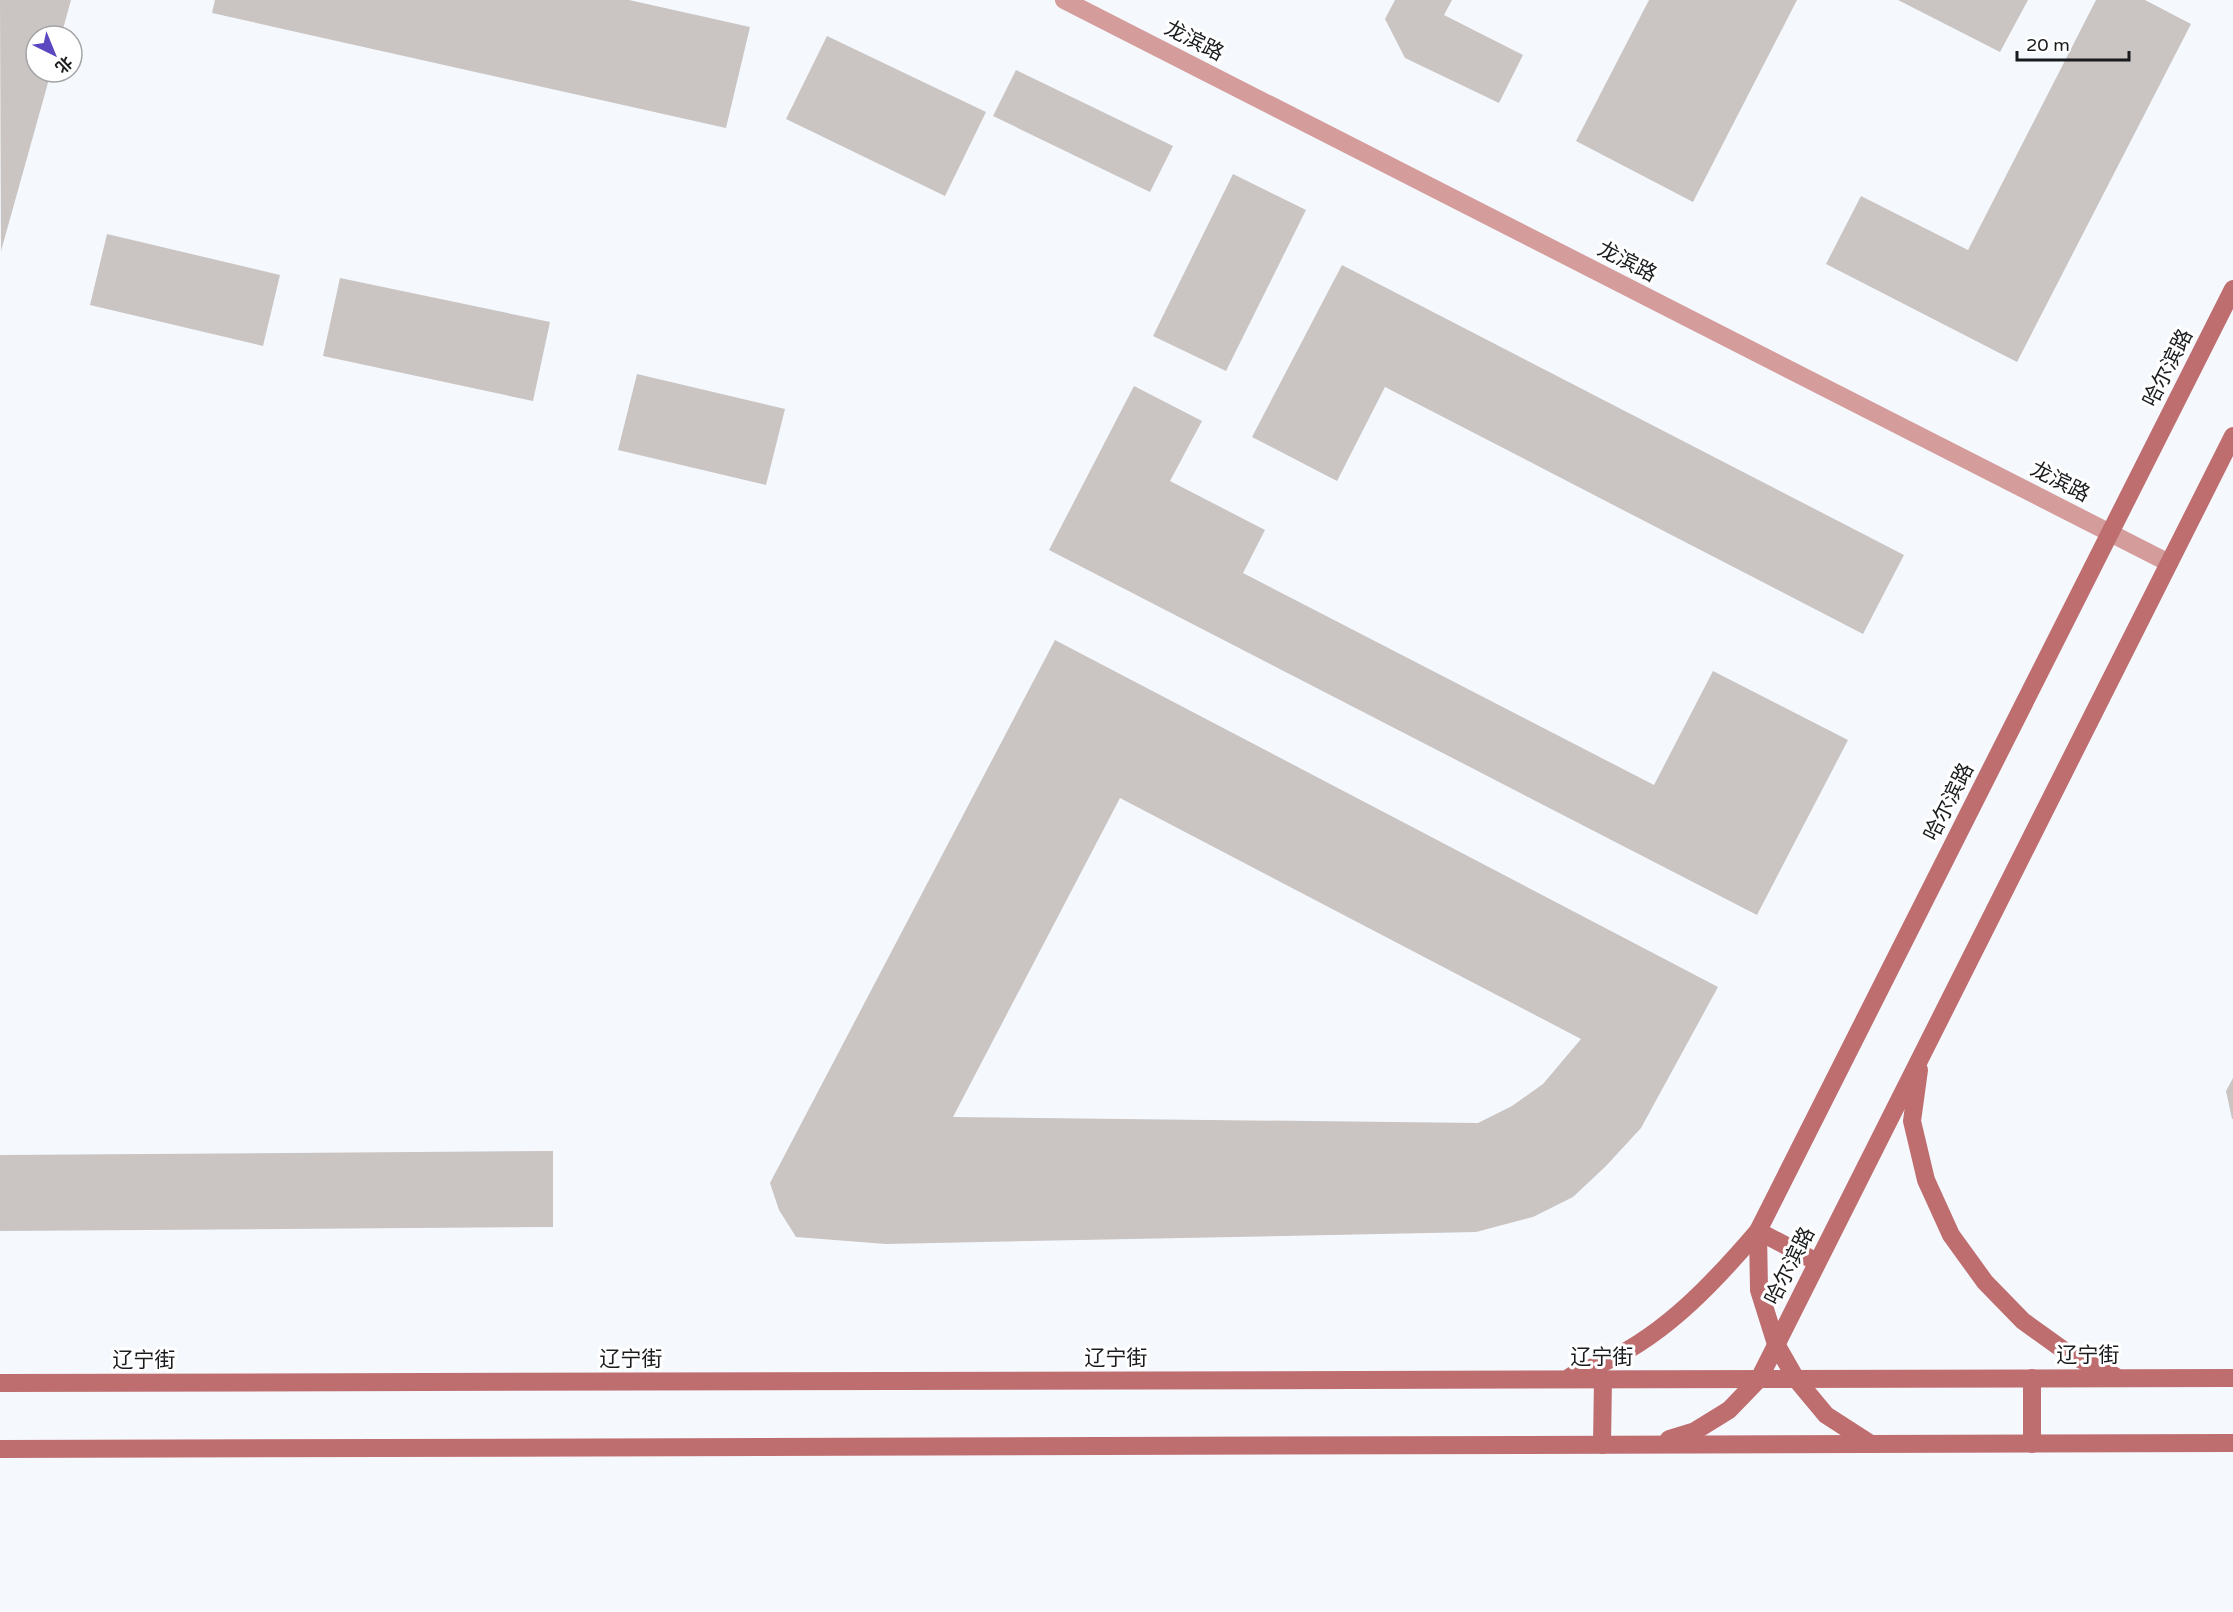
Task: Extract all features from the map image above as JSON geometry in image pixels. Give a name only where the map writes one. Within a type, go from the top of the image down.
[{"type":"street","name":"龙滨路","points":[[1064,0],[2169,563]]},
{"type":"street","name":"哈尔滨路","points":[[1870,1444],[1826,1415],[1796,1379],[1776,1344],[1760,1290],[1758,1231],[2233,290]]},
{"type":"street","name":"哈尔滨路","points":[[1650,1445],[1695,1431],[1729,1410],[1759,1379],[2233,436]]},
{"type":"street","points":[[1920,1058],[1912,1121],[1926,1180],[1951,1235],[1985,1282],[2023,1321],[2069,1354],[2120,1378]]},
{"type":"street","points":[[1562,1379],[1610,1360],[1649,1336],[1687,1306],[1724,1270],[1758,1231],[1818,1262]]},
{"type":"street","points":[[2032,1378],[2032,1444]]},
{"type":"street","name":"辽宁街","points":[[0,1383],[2233,1378]]},
{"type":"street","points":[[1602,1445],[1603,1379]]},
{"type":"street","points":[[0,1449],[2233,1443]]},
{"type":"building","points":[[0,0],[71,0],[64,24],[24,24],[24,84],[48,84],[1,251]]},
{"type":"building","points":[[215,0],[629,0],[750,27],[726,128],[212,13]]},
{"type":"building","points":[[1395,0],[1452,0],[1444,15],[1523,55],[1499,103],[1405,58],[1385,19]]},
{"type":"building","points":[[1649,0],[1797,0],[1693,202],[1576,141]]},
{"type":"building","points":[[1898,0],[2028,0],[2000,52]]},
{"type":"building","points":[[2096,0],[2145,0],[2191,24],[2017,362],[1826,264],[1861,196],[1968,250]]},
{"type":"building","points":[[827,36],[986,112],[945,196],[786,119]]},
{"type":"building","points":[[1016,70],[1173,146],[1150,192],[993,116]]},
{"type":"building","points":[[1233,174],[1306,210],[1226,371],[1153,336]]},
{"type":"building","points":[[107,234],[280,275],[263,346],[90,305]]},
{"type":"building","points":[[1342,265],[1904,555],[1863,634],[1385,387],[1337,481],[1252,437]]},
{"type":"building","points":[[340,278],[550,322],[533,401],[323,356]]},
{"type":"building","points":[[637,374],[785,409],[766,485],[618,450]]},
{"type":"building","points":[[1134,386],[1202,421],[1170,481],[1265,530],[1243,573],[1654,785],[1713,671],[1848,740],[1757,915],[1049,550]]},
{"type":"building","points":[[1055,640],[1718,987],[1641,1128],[1606,1166],[1573,1197],[1533,1217],[1476,1232],[886,1244],[796,1237],[779,1210],[770,1183]],"holes":[[[1120,798],[1581,1039],[1543,1084],[1512,1106],[1478,1123],[953,1117]]]},
{"type":"building","points":[[2233,1078],[2233,1119],[2232,1119],[2226,1091]]},
{"type":"building","points":[[553,1151],[553,1227],[0,1231],[0,1155]]}]
